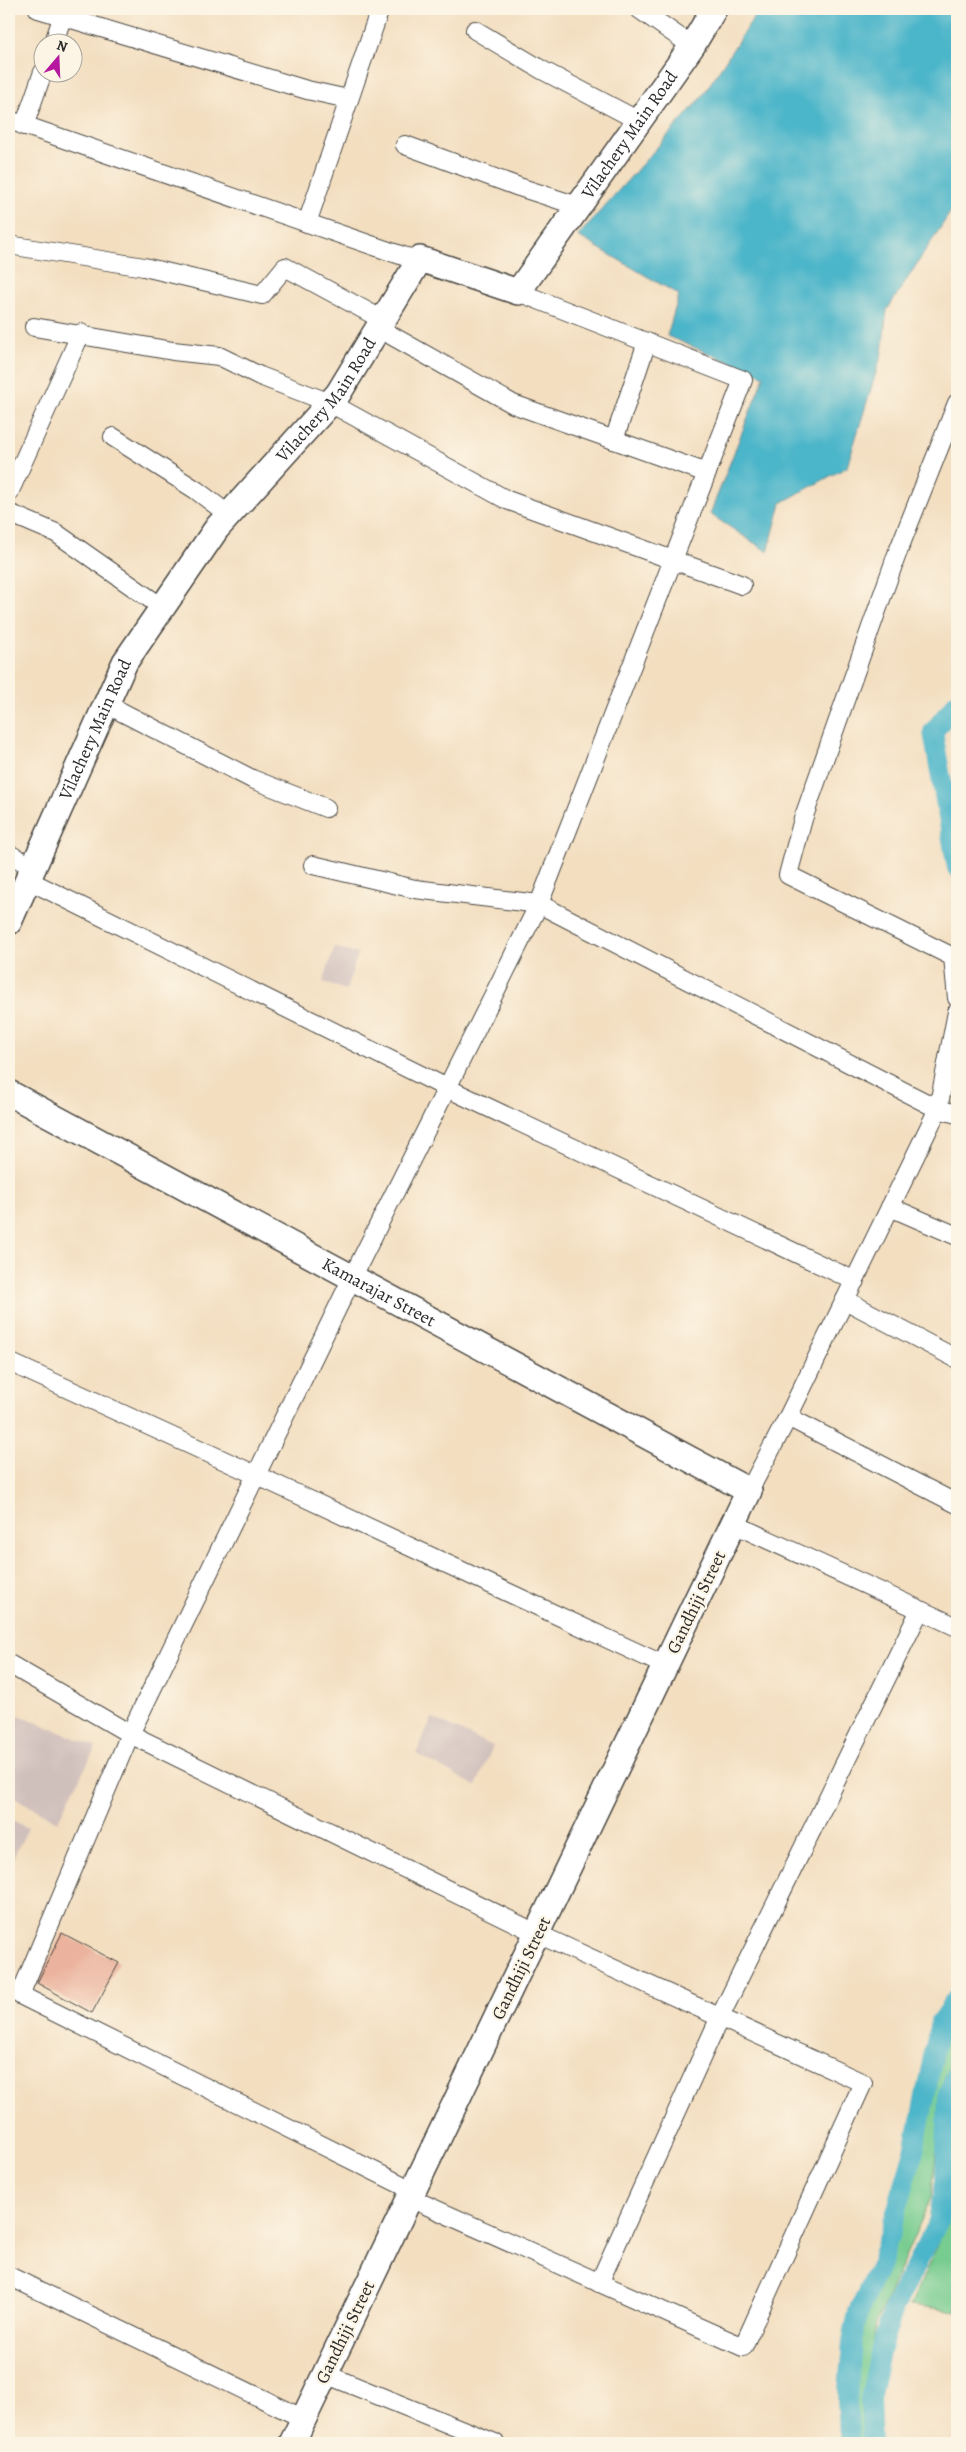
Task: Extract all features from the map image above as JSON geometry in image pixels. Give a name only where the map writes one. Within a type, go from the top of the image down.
[{"type":"main road","name":"Vilachery Main Road","points":[[518,292],[692,46],[714,9]]},
{"type":"main road","name":"Vilachery Main Road","points":[[9,922],[126,662],[217,528],[338,394],[420,259]]},
{"type":"main road","points":[[420,259],[518,292]]},
{"type":"main road","name":"Kamarajar Street","points":[[9,1093],[750,1491]]},
{"type":"main road","name":"Gandhiji Street","points":[[292,2443],[750,1491]]},
{"type":"street","points":[[38,9],[64,13],[307,90],[348,99]]},
{"type":"street","points":[[307,223],[380,9]]},
{"type":"street","points":[[639,9],[692,46]]},
{"type":"street","points":[[57,32],[64,13]]},
{"type":"street","points":[[475,30],[542,70],[639,121]]},
{"type":"street","points":[[38,82],[16,123],[406,257],[420,259]]},
{"type":"street","points":[[405,145],[519,187],[578,206]]},
{"type":"street","points":[[9,246],[144,267],[262,295],[285,267],[513,404],[706,473]]},
{"type":"street","points":[[9,1664],[130,1734],[538,1934],[864,2083],[743,2348],[412,2194],[14,1993],[130,1734],[352,1278],[539,904],[743,380],[518,292]]},
{"type":"street","points":[[34,327],[172,351],[219,356],[260,376],[330,403],[507,500],[742,585]]},
{"type":"street","points":[[9,493],[14,469],[81,334]]},
{"type":"street","points":[[614,440],[647,342]]},
{"type":"street","points":[[957,403],[897,554],[803,819],[788,875],[955,956],[957,998]]},
{"type":"street","points":[[113,437],[188,485],[229,515]]},
{"type":"street","points":[[9,513],[56,533],[163,608]]},
{"type":"street","points":[[106,704],[252,779],[326,808]]},
{"type":"street","points":[[9,854],[31,874],[447,1088],[855,1281]]},
{"type":"street","points":[[313,865],[414,889],[539,904],[938,1109],[957,1114]]},
{"type":"street","points":[[750,1491],[938,1109],[957,1012]]},
{"type":"street","points":[[890,1207],[957,1236]]},
{"type":"street","points":[[845,1300],[957,1358]]},
{"type":"street","points":[[9,1362],[256,1474],[666,1666]]},
{"type":"street","points":[[788,1417],[957,1504]]},
{"type":"street","points":[[734,1524],[957,1627]]},
{"type":"street","points":[[599,2282],[719,2018],[920,1610]]},
{"type":"street","points":[[9,2276],[304,2418]]},
{"type":"street","points":[[325,2374],[494,2443]]},
{"type":"shaded area","points":[[335,947],[358,954],[346,990],[323,982]]},
{"type":"shaded area","points":[[9,1711],[96,1747],[57,1822],[9,1794]]},
{"type":"shaded area","points":[[432,1718],[493,1746],[476,1786],[416,1754]]},
{"type":"shaded area","points":[[9,1819],[28,1828],[9,1866]]},
{"type":"green space","points":[[957,2012],[957,2041],[945,2078],[931,2198],[876,2323],[865,2401],[864,2443],[856,2443],[855,2398],[864,2315],[886,2270],[920,2163],[947,2025]]},
{"type":"green space","points":[[957,2168],[957,2311],[910,2305],[946,2222],[955,2187]]},
{"type":"water","points":[[759,9],[957,9],[957,202],[887,310],[882,353],[847,467],[781,503],[768,552],[710,514],[764,376],[667,336],[679,295],[578,236],[701,98]]},
{"type":"building","points":[[62,1933],[119,1963],[92,2013],[37,1983]]},
{"type":"waterway","points":[[957,702],[933,732],[957,868]]},
{"type":"waterway","points":[[850,2443],[847,2401],[852,2342],[858,2312],[881,2263],[914,2151],[940,2022],[957,1998]]},
{"type":"waterway","points":[[872,2443],[870,2399],[881,2348],[894,2307],[938,2222],[945,2182],[948,2093],[957,2073]]}]
